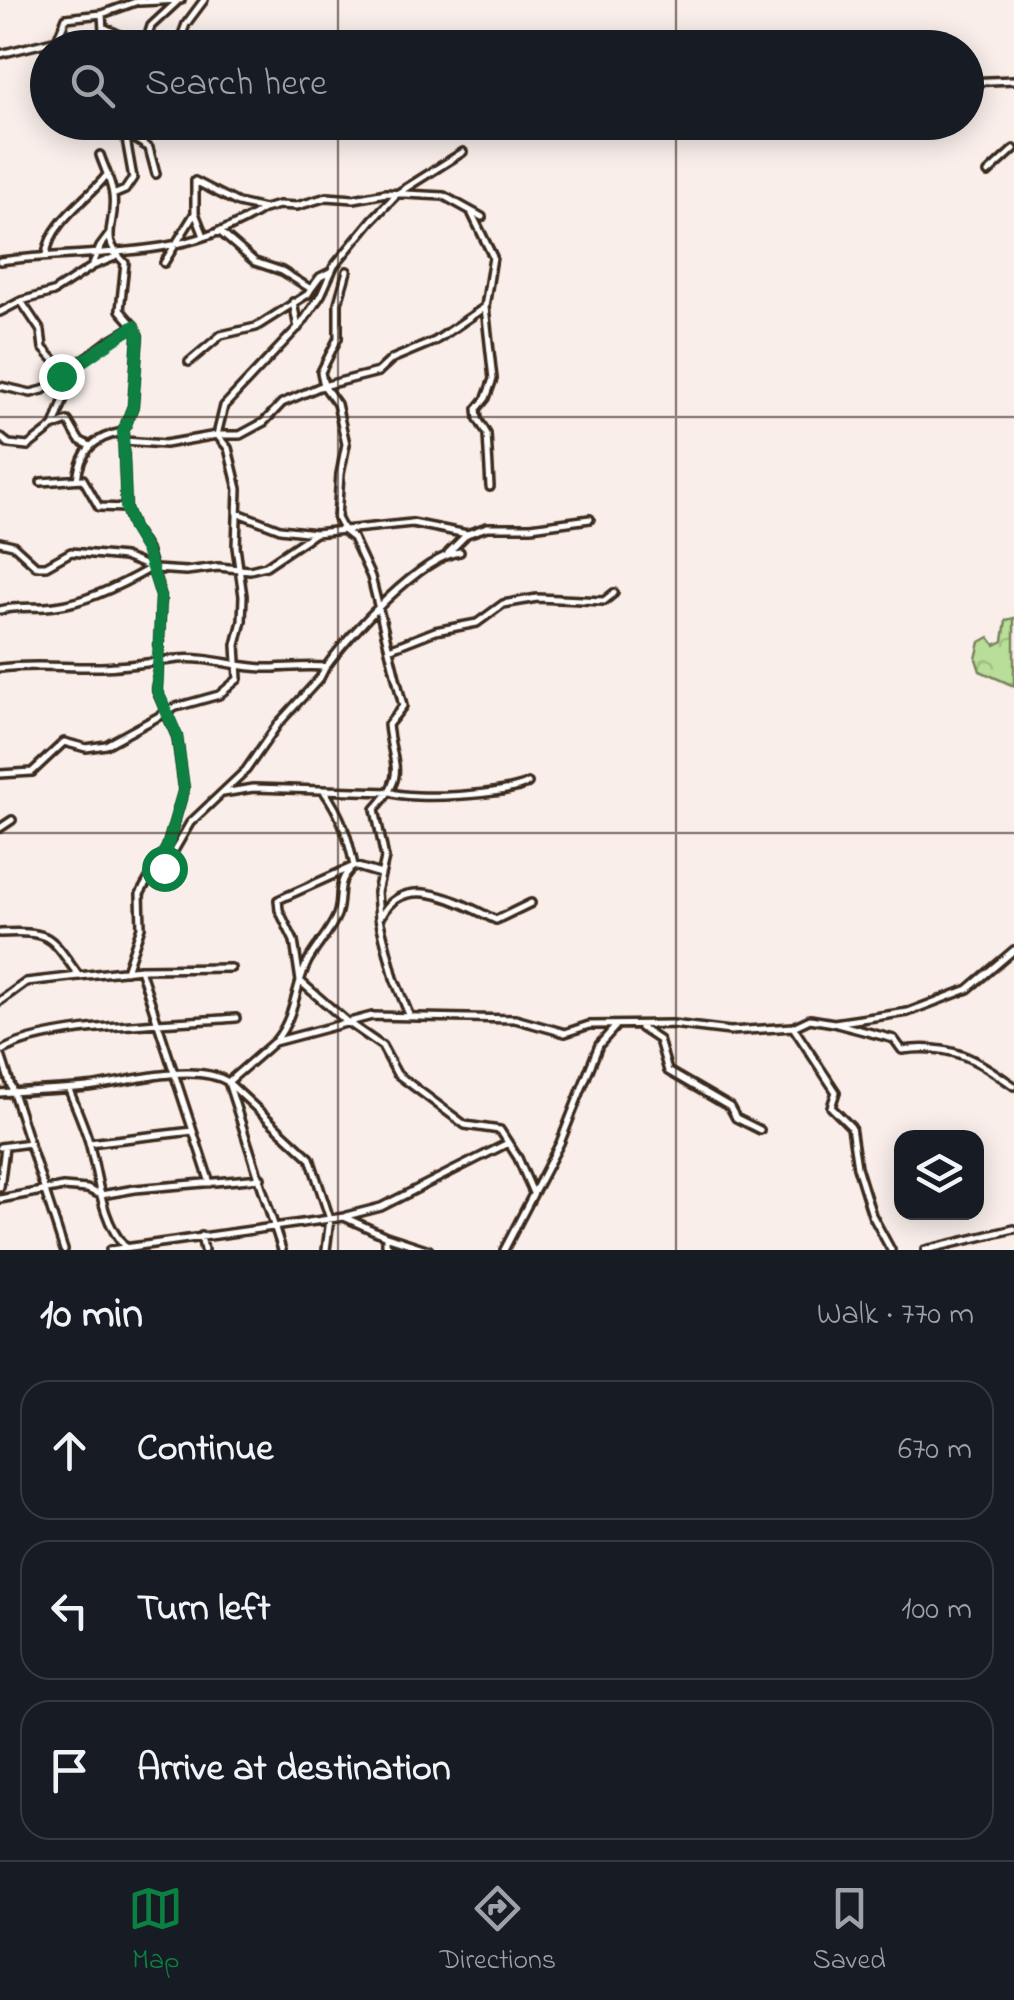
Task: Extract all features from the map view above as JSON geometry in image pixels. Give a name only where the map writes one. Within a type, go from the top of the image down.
[{"type":"street","points":[[61,30],[66,18],[102,14],[140,1],[180,0]]},
{"type":"street","points":[[150,30],[180,0]]},
{"type":"street","points":[[184,30],[204,0]]},
{"type":"street","points":[[102,14],[105,28],[109,30]]},
{"type":"street","points":[[0,54],[30,47]]},
{"type":"street","points":[[984,81],[1014,80]]},
{"type":"street","points":[[113,194],[125,190],[133,178],[127,140]]},
{"type":"street","points":[[138,140],[150,148],[156,174]]},
{"type":"street","points":[[988,173],[1014,149]]},
{"type":"street","points":[[217,435],[224,406],[298,328],[321,295],[330,272],[398,193],[464,152]]},
{"type":"street","points":[[0,312],[60,289],[93,266],[115,258],[110,232],[113,194],[100,155]]},
{"type":"street","points":[[46,255],[56,231],[106,176]]},
{"type":"street","points":[[204,236],[195,213],[195,180],[215,194],[264,209]]},
{"type":"street","points":[[0,261],[46,255],[114,254],[177,244],[238,226],[264,209],[328,197],[354,199],[366,194],[398,193],[444,196],[482,216]]},
{"type":"street","points":[[471,211],[494,257],[485,307],[493,379],[486,398],[476,409],[486,434],[490,487]]},
{"type":"street","points":[[164,263],[195,213]]},
{"type":"street","points":[[219,231],[255,262],[311,288]]},
{"type":"street","points":[[93,266],[110,232]]},
{"type":"street","points":[[114,254],[125,263],[120,310],[138,336],[133,406],[123,432],[126,508],[162,602],[157,690],[177,736],[183,797],[167,847],[140,894],[141,928],[126,971]]},
{"type":"street","points":[[347,271],[338,303],[338,338],[321,372],[324,386],[337,404],[346,444],[337,518],[366,564],[403,706],[388,725],[398,766],[390,792],[375,809],[385,858],[377,892],[379,919],[394,978],[410,1017]]},
{"type":"street","points":[[189,362],[221,335],[256,327],[308,294],[320,277],[330,272]]},
{"type":"street","points":[[21,301],[41,331],[43,348],[54,360],[59,378],[64,399],[54,426]]},
{"type":"street","points":[[293,302],[298,328]]},
{"type":"street","points":[[124,441],[166,444],[250,432],[282,403],[324,386],[378,372],[392,358],[435,342],[485,307]]},
{"type":"street","points":[[0,386],[37,393],[134,326]]},
{"type":"street","points":[[0,437],[9,444],[28,446],[54,426],[68,421],[79,440],[90,446]]},
{"type":"street","points":[[77,479],[80,460],[90,446],[106,435],[123,432]]},
{"type":"street","points":[[0,774],[32,772],[64,742],[86,748],[106,745],[176,706],[220,695],[238,678],[236,645],[244,601],[236,547],[238,513],[234,472],[225,442],[217,435]]},
{"type":"street","points":[[41,482],[85,481],[102,509],[126,508]]},
{"type":"street","points":[[238,513],[280,529],[316,533],[412,523],[467,534]]},
{"type":"street","points":[[153,874],[164,868],[190,823],[224,794],[342,644],[378,607],[467,534],[487,527],[530,527],[590,519]]},
{"type":"street","points":[[0,542],[13,544],[36,566],[46,566],[71,552],[124,558],[151,568],[186,571],[218,566],[239,570],[266,566],[316,533]]},
{"type":"street","points":[[447,554],[460,552]]},
{"type":"street","points":[[0,610],[85,600],[151,568]]},
{"type":"street","points":[[389,649],[434,632],[477,623],[502,604],[537,598],[604,601],[614,593]]},
{"type":"street","points":[[0,668],[21,664],[159,664],[178,660],[262,668],[326,667]]},
{"type":"street","points":[[224,794],[253,788],[475,796],[513,790],[528,783]]},
{"type":"street","points":[[324,790],[348,834],[354,866]]},
{"type":"street","points":[[0,828],[12,820]]},
{"type":"street","points":[[381,874],[354,866],[278,900],[294,940],[300,981],[382,1046],[396,1074],[465,1124],[500,1130],[533,1194]]},
{"type":"street","points":[[228,1082],[289,1024],[300,981],[337,914],[343,876],[354,866]]},
{"type":"street","points":[[379,919],[388,903],[404,893],[446,896],[496,920],[532,903]]},
{"type":"street","points":[[0,933],[38,931],[80,976]]},
{"type":"street","points":[[834,1023],[908,1012],[968,989],[1014,950]]},
{"type":"street","points":[[0,1001],[26,982],[140,970],[231,968]]},
{"type":"street","points":[[140,970],[210,1183]]},
{"type":"street","points":[[274,1042],[372,1016],[515,1019],[565,1033],[589,1025],[672,1024],[730,1032],[793,1027],[810,1019],[894,1039],[902,1050],[948,1050],[1000,1072],[1014,1086]]},
{"type":"street","points":[[64,1250],[0,1052],[12,1044],[70,1032],[236,1018]]},
{"type":"street","points":[[504,1250],[560,1143],[598,1045],[616,1026]]},
{"type":"street","points":[[638,1026],[659,1040],[668,1072],[730,1107],[736,1118],[760,1130]]},
{"type":"street","points":[[793,1027],[836,1092],[831,1107],[851,1127],[856,1166],[872,1216],[891,1250]]},
{"type":"street","points":[[0,1092],[69,1088],[176,1074],[221,1077],[310,1158],[330,1219],[326,1250]]},
{"type":"street","points":[[228,1082],[282,1250]]},
{"type":"street","points":[[69,1088],[89,1142],[101,1195],[117,1238],[127,1249]]},
{"type":"street","points":[[89,1142],[193,1131]]},
{"type":"street","points":[[0,1187],[3,1147],[30,1143]]},
{"type":"street","points":[[110,1250],[344,1217],[381,1207],[508,1143]]},
{"type":"street","points":[[0,1198],[75,1188],[101,1195],[261,1178]]},
{"type":"street","points":[[344,1217],[430,1250]]},
{"type":"street","points":[[925,1250],[1014,1229]]},
{"type":"street","points":[[202,1236],[204,1250]]},
{"type":"street","points":[[386,1236],[386,1244],[392,1250]]},
{"type":"green space","points":[[1014,618],[1014,686],[980,671],[976,659],[980,642],[989,637],[995,645],[1003,641],[1006,620]]},
{"type":"route","points":[[61,376],[134,326],[138,336],[133,406],[123,432],[126,508],[146,550],[161,596],[157,690],[177,736],[184,788],[167,847],[153,874],[164,868]]}]
